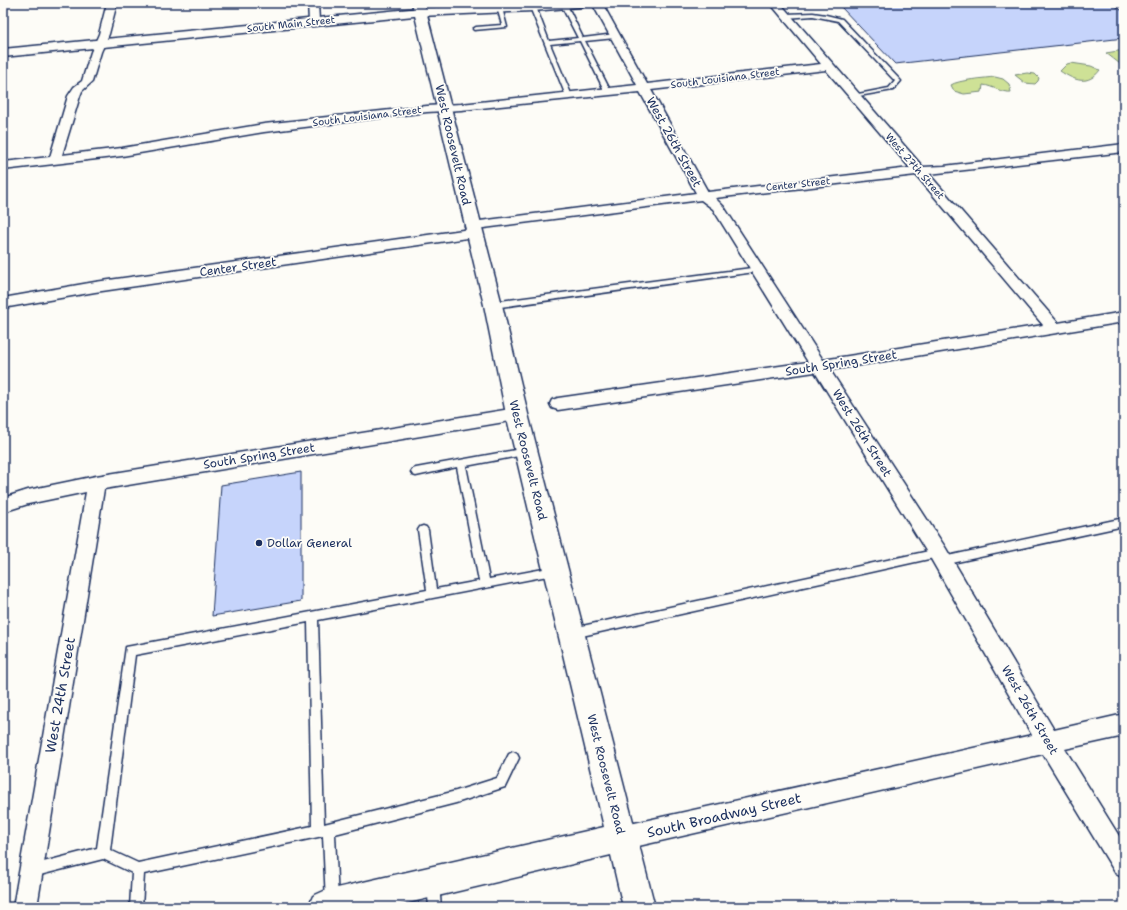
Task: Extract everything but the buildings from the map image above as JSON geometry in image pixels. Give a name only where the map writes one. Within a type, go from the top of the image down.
[{"type":"main road","name":"South Main Street","points":[[3,52],[314,22],[419,7]]},
{"type":"main road","name":"West Roosevelt Road","points":[[419,7],[473,230],[493,305],[517,414],[555,570],[639,907]]},
{"type":"main road","name":"South Broadway Street","points":[[328,906],[434,894],[621,838]]},
{"type":"street","points":[[55,160],[74,96],[78,89],[87,82],[96,52],[101,43],[112,3]]},
{"type":"street","points":[[313,3],[314,22]]},
{"type":"street","name":"South Main Street","points":[[419,7],[499,8],[579,3]]},
{"type":"street","name":"West 26th Street","points":[[597,3],[704,196],[718,207],[759,269],[940,557],[1049,743],[1124,866]]},
{"type":"street","name":"West 27th Street","points":[[775,3],[1055,328]]},
{"type":"street","name":"South Louisiana Street","points":[[3,166],[122,152],[264,128],[427,109],[444,109],[608,92],[828,66]]},
{"type":"street","name":"Center Street","points":[[3,303],[96,287],[704,196],[919,171],[944,170],[1124,148]]},
{"type":"street","name":"South Spring Street","points":[[558,404],[820,366],[1124,317]]},
{"type":"street","name":"South Spring Street","points":[[3,505],[28,497],[96,483],[517,414]]},
{"type":"street","name":"West 24th Street","points":[[25,907],[96,483]]},
{"type":"street","name":"South Broadway Street","points":[[621,838],[1124,725]]},
{"type":"lane","points":[[564,5],[608,92]]},
{"type":"lane","points":[[533,7],[569,96]]},
{"type":"lane","points":[[476,29],[505,26],[499,8]]},
{"type":"lane","points":[[786,16],[809,13],[840,20],[898,81],[891,89],[854,96]]},
{"type":"lane","points":[[547,43],[615,36]]},
{"type":"lane","points":[[493,305],[759,269]]},
{"type":"lane","points":[[416,472],[527,451]]},
{"type":"lane","points":[[461,463],[485,583]]},
{"type":"lane","points":[[571,634],[940,557],[1087,531],[1124,522]]},
{"type":"lane","points":[[423,530],[432,593]]},
{"type":"lane","points":[[103,853],[130,651],[555,570]]},
{"type":"lane","points":[[313,616],[328,906]]},
{"type":"lane","points":[[31,871],[103,853],[138,869],[324,830],[456,797],[501,783],[513,758]]},
{"type":"lane","points":[[136,907],[138,869]]},
{"type":"green space","points":[[1124,50],[1124,67],[1106,53]]},
{"type":"green space","points":[[1071,63],[1091,66],[1100,70],[1091,78],[1086,80],[1076,79],[1060,71],[1067,64]]},
{"type":"green space","points":[[1027,73],[1035,74],[1039,78],[1035,84],[1025,83],[1015,75]]},
{"type":"green space","points":[[995,77],[1003,79],[1009,84],[1011,92],[983,85],[982,92],[964,94],[954,91],[951,85],[966,81]]},
{"type":"place","name":"Dollar General","points":[[259,543]]}]
